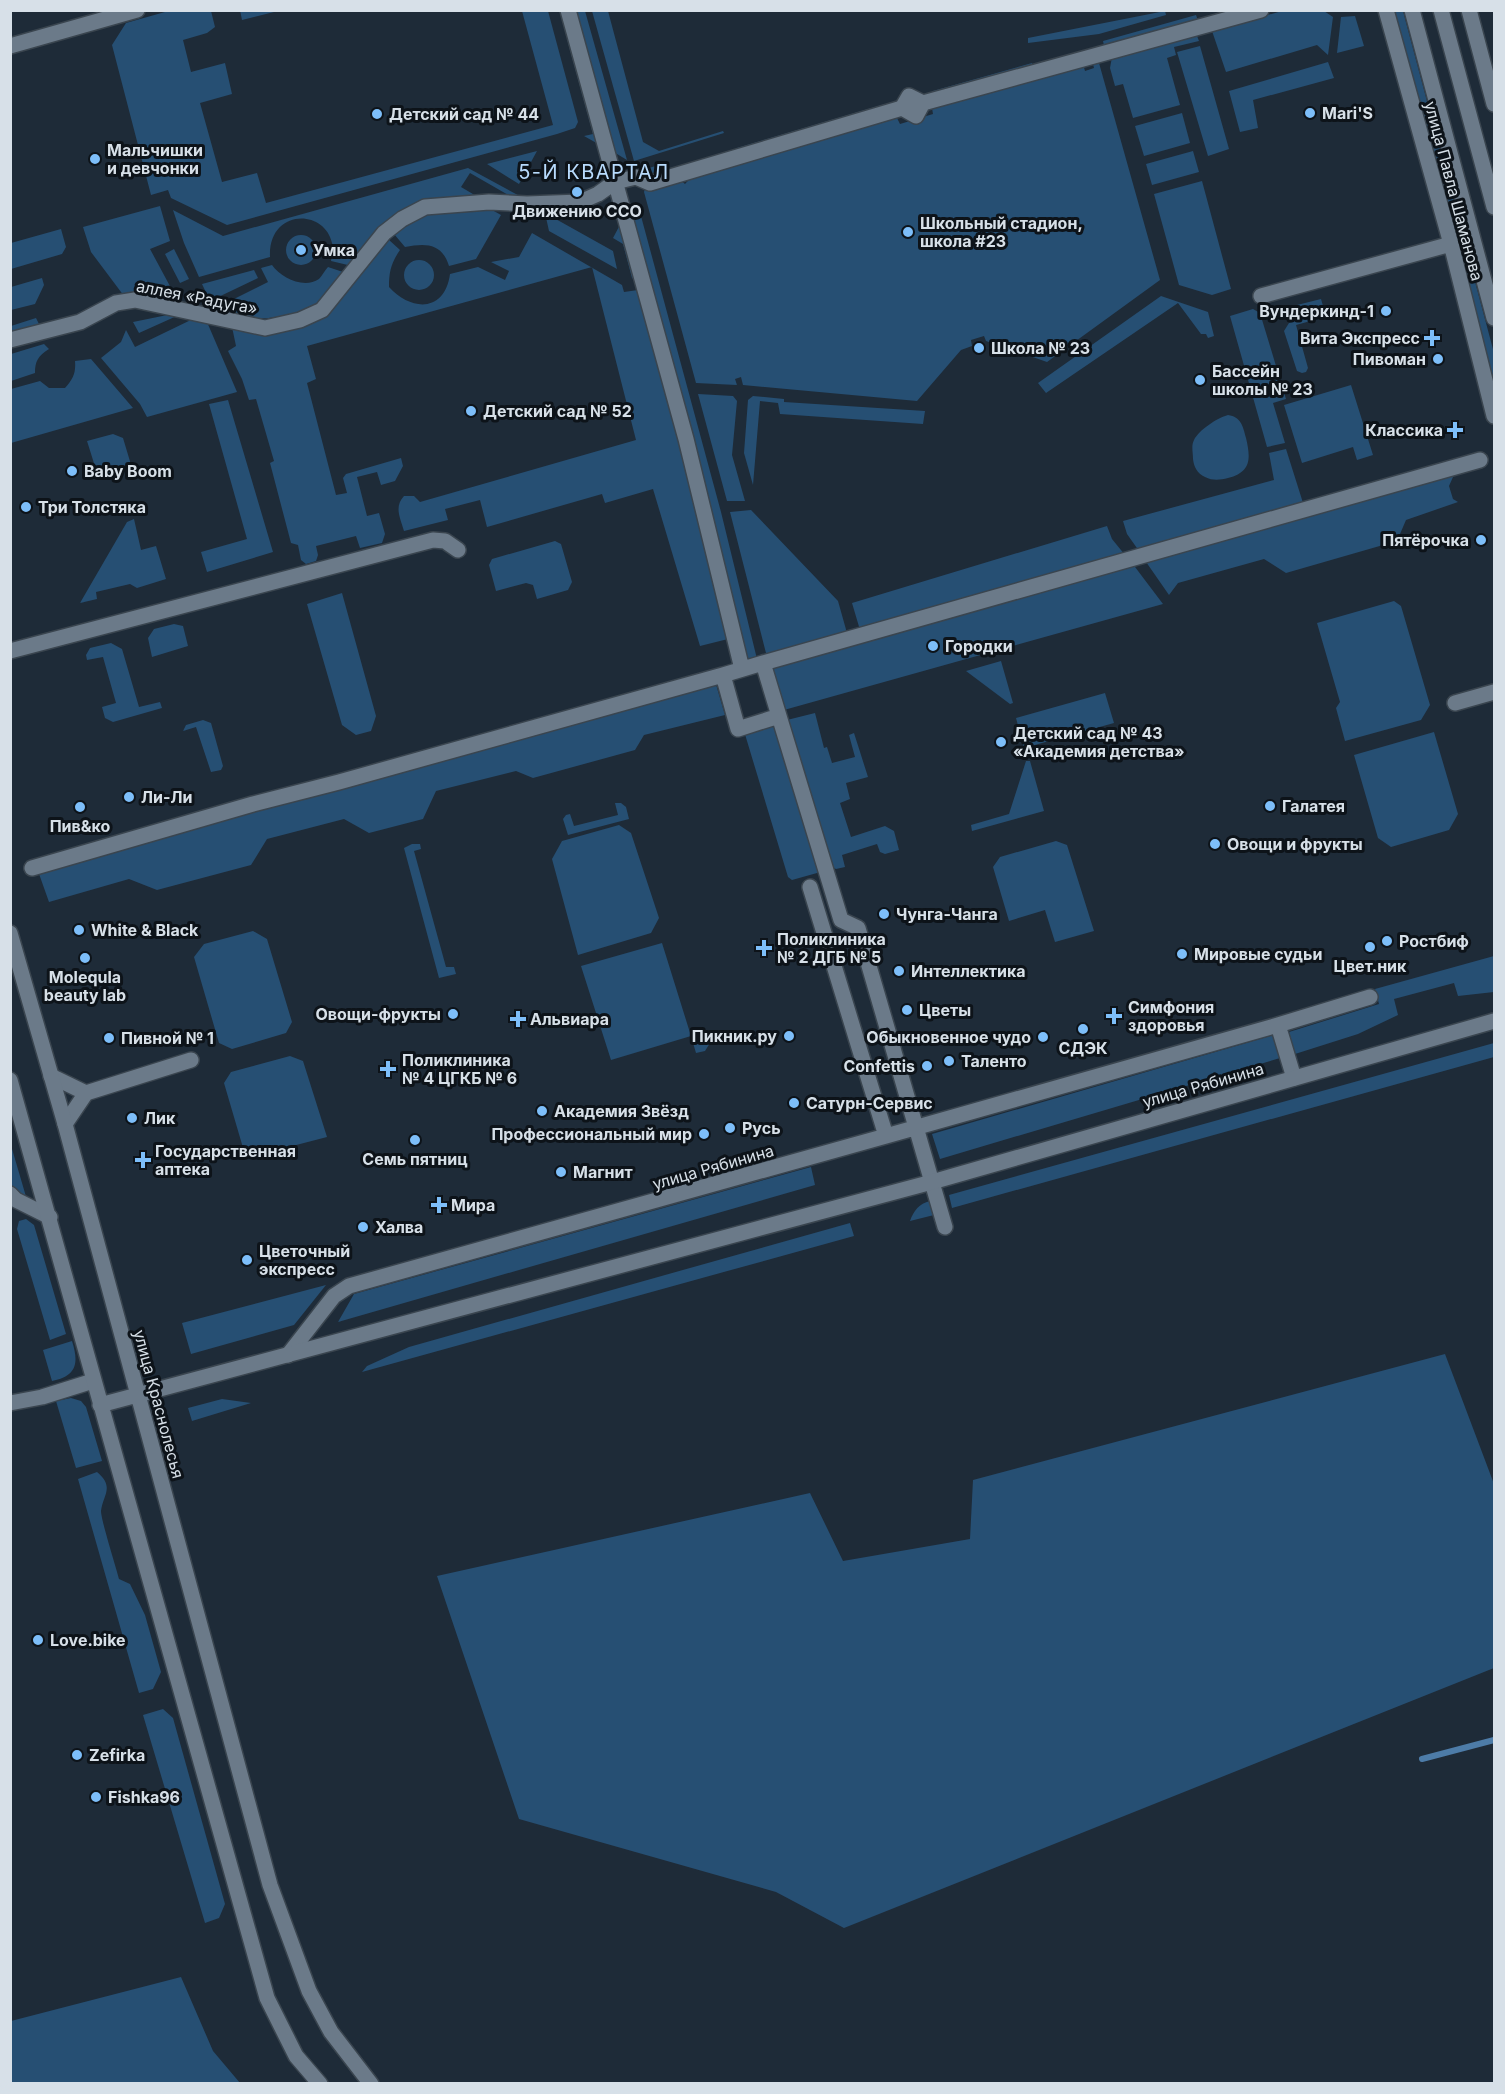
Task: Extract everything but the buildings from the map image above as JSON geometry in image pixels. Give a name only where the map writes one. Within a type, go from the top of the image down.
[{"type":"street","points":[[10,46],[137,10]]},
{"type":"street","points":[[568,10],[692,462],[742,669]]},
{"type":"street","points":[[615,182],[636,177],[650,183],[902,108],[916,116],[923,103],[1261,10]]},
{"type":"street","name":"улица Павла Шаманова","points":[[1386,10],[1494,416]]},
{"type":"street","name":"улица Павла Шаманова","points":[[1412,10],[1494,318]]},
{"type":"street","points":[[1441,10],[1494,207]]},
{"type":"street","points":[[1468,10],[1494,104]]},
{"type":"street","name":"аллея «Радуга»","points":[[10,340],[80,322],[116,303],[135,300],[265,328],[300,320],[322,310],[384,233],[402,219],[425,207],[489,202],[580,202],[598,194],[615,182]]},
{"type":"street","points":[[1261,297],[1450,244]]},
{"type":"street","points":[[32,868],[1480,460]]},
{"type":"street","points":[[10,651],[433,540],[445,541],[458,550]]},
{"type":"street","points":[[763,663],[841,920],[858,928],[945,1227]]},
{"type":"street","points":[[723,675],[738,729],[779,716]]},
{"type":"street","points":[[1455,703],[1494,692]]},
{"type":"street","points":[[810,887],[886,1136]]},
{"type":"street","name":"улица Краснолесья","points":[[10,933],[65,1124],[270,1885],[309,1991],[331,2032],[370,2084]]},
{"type":"street","name":"улица Рябинина","points":[[288,1355],[334,1296],[349,1286],[916,1128],[1370,997]]},
{"type":"street","name":"улица Рябинина","points":[[100,1405],[932,1182],[1494,1021]]},
{"type":"street","points":[[1278,1025],[1294,1078]]},
{"type":"street","points":[[65,1124],[86,1093],[191,1060]]},
{"type":"street","points":[[51,1076],[86,1093]]},
{"type":"street","points":[[10,1080],[267,1998],[296,2056],[320,2084]]},
{"type":"street","points":[[10,1194],[16,1200],[50,1217]]},
{"type":"street","points":[[10,1403],[42,1397],[93,1381]]},
{"type":"shaded area","points":[[172,10],[211,11],[215,27],[207,33],[183,40],[191,72],[225,63],[232,94],[200,103],[222,182],[257,173],[266,203],[553,125],[522,11],[548,11],[578,122],[575,128],[557,134],[227,225],[171,198],[168,190],[151,195],[112,45],[126,23]]},
{"type":"shaded area","points":[[240,10],[278,10],[278,11],[242,20]]},
{"type":"shaded area","points":[[571,11],[585,11],[627,160],[612,151]]},
{"type":"shaded area","points":[[592,11],[608,11],[643,142],[659,151],[723,131],[724,133],[634,161]]},
{"type":"shaded area","points":[[1165,11],[1166,15],[1099,34],[1028,43],[1028,38]]},
{"type":"shaded area","points":[[1282,11],[1324,11],[1333,17],[1328,55],[1317,45],[1226,72],[1212,31]]},
{"type":"shaded area","points":[[1395,11],[1403,11],[1494,353],[1494,381]]},
{"type":"shaded area","points":[[1196,15],[1199,23],[1105,50],[1103,41]]},
{"type":"shaded area","points":[[1355,16],[1364,46],[1337,53],[1341,17]]},
{"type":"shaded area","points":[[1197,36],[1199,41],[1174,47],[1176,55],[1167,58],[1180,105],[1133,118],[1123,84],[1115,86],[1110,68],[1112,57]]},
{"type":"shaded area","points":[[571,38],[600,145],[584,136],[593,134],[567,39]]},
{"type":"shaded area","points":[[1200,46],[1229,149],[1208,156],[1177,52]]},
{"type":"shaded area","points":[[1328,62],[1334,78],[1253,100],[1258,128],[1240,132],[1229,91]]},
{"type":"shaded area","points":[[1032,63],[1033,68],[934,96],[933,91]]},
{"type":"shaded area","name":"Школьный стадион, школа #23","points":[[1099,63],[1160,280],[1047,362],[986,341],[984,336],[971,340],[972,346],[961,350],[917,401],[743,385],[741,377],[735,379],[737,385],[696,383],[645,189],[680,180],[685,184],[712,168],[897,118],[900,124],[933,114],[932,108],[1083,64],[1085,71],[1094,68],[1093,64]]},
{"type":"shaded area","points":[[885,104],[887,109],[739,152],[737,148]]},
{"type":"shaded area","points":[[1182,113],[1190,143],[1144,156],[1135,126]]},
{"type":"shaded area","points":[[537,151],[519,184],[487,164]]},
{"type":"shaded area","points":[[1193,151],[1199,172],[1152,185],[1146,164]]},
{"type":"shaded area","points":[[667,163],[670,172],[645,179],[647,173],[641,170]]},
{"type":"shaded area","points":[[468,168],[527,200],[517,200],[470,173],[461,187],[478,197],[424,202],[352,266],[331,261],[332,243],[327,232],[319,224],[308,219],[297,219],[287,222],[278,230],[272,241],[270,257],[199,277],[173,210],[223,236]]},
{"type":"shaded area","points":[[1202,181],[1231,289],[1212,295],[1179,285],[1154,194]]},
{"type":"shaded area","points":[[638,205],[721,512],[757,659],[746,662],[628,207]]},
{"type":"shaded area","points":[[160,206],[170,241],[150,249],[171,288],[150,298],[124,296],[91,252],[83,227]]},
{"type":"shaded area","points":[[485,206],[501,215],[476,259],[449,266],[446,258],[438,249],[426,245],[405,247],[394,234],[426,214]]},
{"type":"shaded area","points":[[545,213],[613,251],[617,269],[549,231]]},
{"type":"shaded area","points":[[622,221],[637,281],[632,278],[623,244],[613,238]]},
{"type":"shaded area","points":[[61,229],[66,247],[62,254],[11,269],[11,243]]},
{"type":"shaded area","points":[[532,233],[591,267],[307,346],[316,379],[307,383],[336,495],[347,493],[343,478],[346,474],[401,458],[403,466],[395,481],[381,485],[377,472],[357,477],[367,516],[379,513],[385,534],[382,543],[360,548],[356,536],[316,546],[318,555],[316,561],[306,564],[301,560],[298,545],[291,543],[270,463],[274,461],[256,399],[249,400],[242,379],[228,351],[236,346],[232,327],[295,327],[388,239],[400,250],[391,268],[389,287],[408,301],[426,304],[442,296],[450,274],[478,267],[505,280],[509,271],[491,262],[519,257]]},
{"type":"shaded area","points":[[301,235],[312,239],[316,250],[312,261],[301,265],[290,261],[286,250],[290,239]]},
{"type":"shaded area","points":[[174,249],[189,279],[180,283],[165,254]]},
{"type":"shaded area","points":[[419,260],[430,264],[434,275],[430,286],[419,290],[408,286],[404,275],[408,264]]},
{"type":"shaded area","points":[[272,265],[287,278],[307,283],[319,279],[328,267],[346,273],[321,301],[300,312],[275,318],[226,316],[222,305],[268,282],[261,268]]},
{"type":"shaded area","points":[[592,268],[622,285],[624,292],[638,290],[732,638],[700,646],[653,489],[605,503],[602,494],[487,527],[480,500],[445,509],[448,520],[404,531],[399,504],[404,496],[414,496],[420,502],[636,440]]},
{"type":"shaded area","points":[[254,270],[258,278],[210,301],[202,284]]},
{"type":"shaded area","points":[[42,278],[44,285],[35,304],[11,310],[11,287]]},
{"type":"shaded area","points":[[1161,296],[1208,312],[1214,336],[1208,338],[1206,334],[1201,334],[1178,303],[1046,393],[1038,383]]},
{"type":"shaded area","points":[[1321,299],[1323,306],[1282,318],[1280,313],[1285,308]]},
{"type":"shaded area","points":[[1253,309],[1260,313],[1286,399],[1273,403],[1285,443],[1267,447],[1230,316]]},
{"type":"shaded area","points":[[1324,312],[1325,317],[1296,325],[1308,368],[1306,372],[1297,371],[1284,331],[1289,323]]},
{"type":"shaded area","points":[[177,313],[179,315],[139,333],[133,322]]},
{"type":"shaded area","points":[[197,317],[207,322],[237,392],[147,417],[140,404],[101,358],[121,342],[126,330],[135,347]]},
{"type":"shaded area","points":[[36,318],[39,324],[11,333],[11,326]]},
{"type":"shaded area","points":[[44,344],[49,349],[38,359],[35,373],[11,381],[11,354]]},
{"type":"shaded area","points":[[91,359],[133,408],[11,443],[11,389],[40,381],[49,388],[65,388],[73,376],[75,361]]},
{"type":"shaded area","points":[[1351,385],[1373,455],[1357,460],[1353,447],[1302,463],[1284,405]]},
{"type":"shaded area","points":[[698,394],[733,396],[737,401],[732,455],[745,501],[727,501]]},
{"type":"shaded area","points":[[753,396],[784,399],[784,402],[925,411],[923,424],[780,414],[778,403],[760,401],[753,485],[744,453],[748,400]]},
{"type":"shaded area","points":[[228,400],[273,552],[207,572],[201,552],[247,539],[209,404]]},
{"type":"shaded area","points":[[1228,415],[1239,420],[1242,426],[1249,452],[1248,464],[1236,475],[1211,479],[1198,472],[1195,467],[1193,442],[1204,428]]},
{"type":"shaded area","points":[[113,434],[123,438],[132,468],[98,476],[87,441]]},
{"type":"shaded area","points":[[1286,449],[1304,506],[1139,551],[1127,534],[1123,521],[1274,480],[1269,453]]},
{"type":"shaded area","points":[[1448,473],[1453,477],[1449,486],[1453,499],[1458,502],[1406,520],[1397,541],[1286,573],[1264,559],[1178,583],[1169,595],[1144,559]]},
{"type":"shaded area","points":[[751,510],[838,601],[847,633],[767,657],[730,512]]},
{"type":"shaded area","points":[[134,519],[141,550],[156,546],[166,579],[137,588],[130,584],[96,592],[97,599],[80,603],[127,522]]},
{"type":"shaded area","points":[[1107,526],[1112,539],[1125,555],[860,630],[852,603]]},
{"type":"shaded area","points":[[555,541],[561,544],[572,582],[568,590],[537,599],[533,585],[526,583],[496,591],[489,565],[492,559]]},
{"type":"shaded area","points":[[1132,563],[1163,604],[784,710],[770,666]]},
{"type":"shaded area","points":[[342,593],[376,716],[371,731],[356,735],[342,725],[307,604]]},
{"type":"shaded area","points":[[1394,601],[1401,606],[1430,705],[1421,720],[1345,741],[1336,708],[1340,702],[1317,623]]},
{"type":"shaded area","points":[[174,624],[183,626],[188,646],[152,657],[148,638],[154,629]]},
{"type":"shaded area","points":[[111,643],[122,649],[139,707],[160,702],[162,708],[113,722],[105,718],[102,707],[116,703],[103,657],[87,660],[86,655],[90,648]]},
{"type":"shaded area","points":[[1001,661],[1013,703],[1010,704],[966,671]]},
{"type":"shaded area","points":[[715,681],[725,715],[644,735],[635,750],[533,778],[516,771],[436,791],[423,819],[369,833],[344,819],[267,839],[251,865],[157,890],[129,879],[49,902],[38,871]]},
{"type":"shaded area","points":[[1105,693],[1114,723],[1024,748],[1016,718]]},
{"type":"shaded area","points":[[815,713],[824,748],[827,747],[832,763],[855,757],[849,735],[854,733],[868,777],[846,783],[850,799],[840,803],[851,837],[885,826],[894,831],[899,850],[885,854],[880,852],[877,844],[842,855],[845,867],[836,869],[832,867],[787,720]]},
{"type":"shaded area","points":[[203,720],[211,723],[223,766],[221,770],[211,772],[196,727],[183,731],[186,725]]},
{"type":"shaded area","points":[[775,722],[821,869],[817,873],[792,880],[788,877],[744,731]]},
{"type":"shaded area","points":[[1434,732],[1458,814],[1449,830],[1391,847],[1378,838],[1354,755]]},
{"type":"shaded area","points":[[1026,761],[1030,761],[1044,811],[972,831],[971,825],[1009,814]]},
{"type":"shaded area","points":[[615,803],[621,803],[626,807],[629,819],[568,835],[563,819],[566,815],[570,814],[574,826],[618,815]]},
{"type":"shaded area","points":[[619,825],[631,833],[659,918],[651,933],[578,955],[552,859],[562,841]]},
{"type":"shaded area","points":[[1056,841],[1067,845],[1094,931],[1055,942],[1045,910],[1009,921],[993,867],[1000,857]]},
{"type":"shaded area","points":[[412,844],[420,844],[421,849],[414,851],[446,967],[454,967],[456,974],[439,978],[404,848]]},
{"type":"shaded area","points":[[253,931],[267,939],[292,1022],[286,1033],[232,1049],[219,1043],[194,957],[204,944]]},
{"type":"shaded area","points":[[662,943],[691,1036],[611,1060],[581,966]]},
{"type":"shaded area","points":[[1494,956],[1494,992],[1458,996],[1454,983],[1394,999],[1398,1015],[1358,1034],[1295,1054],[1289,1032],[1379,1004],[1375,989]]},
{"type":"shaded area","points":[[707,1032],[710,1043],[705,1051],[696,1053],[691,1036]]},
{"type":"shaded area","points":[[1274,1035],[1280,1058],[940,1159],[932,1134]]},
{"type":"shaded area","points":[[1494,1043],[1494,1057],[952,1208],[949,1195]]},
{"type":"shaded area","points":[[290,1056],[303,1061],[327,1137],[246,1158],[224,1083],[231,1072]]},
{"type":"shaded area","points":[[10,1142],[27,1200],[11,1185]]},
{"type":"shaded area","points":[[811,1167],[815,1185],[338,1322],[354,1294]]},
{"type":"shaded area","points":[[930,1201],[934,1215],[910,1221],[917,1208]]},
{"type":"shaded area","points":[[26,1219],[34,1225],[66,1334],[50,1340],[17,1229],[19,1221]]},
{"type":"shaded area","points":[[850,1223],[854,1236],[362,1372],[367,1366],[409,1347]]},
{"type":"shaded area","points":[[326,1285],[294,1325],[191,1354],[182,1323]]},
{"type":"shaded area","points":[[72,1341],[75,1356],[74,1367],[67,1376],[52,1381],[43,1350]]},
{"type":"shaded area","points":[[1445,1354],[1494,1484],[1494,1668],[844,1928],[776,1892],[519,1819],[437,1576],[810,1493],[843,1561],[970,1539],[973,1480]]},
{"type":"shaded area","points":[[71,1398],[81,1401],[86,1407],[102,1461],[76,1468],[56,1401]]},
{"type":"shaded area","points":[[222,1399],[251,1403],[192,1421],[188,1408]]},
{"type":"shaded area","points":[[97,1472],[106,1482],[107,1487],[101,1511],[119,1579],[130,1584],[145,1615],[161,1672],[153,1689],[139,1693],[78,1479]]},
{"type":"shaded area","points":[[163,1709],[173,1718],[225,1904],[219,1918],[205,1923],[143,1715]]},
{"type":"shaded area","points":[[181,1977],[213,2051],[240,2083],[11,2083],[11,2021]]},
{"type":"waterway","points":[[1422,1759],[1494,1740]]},
{"type":"place","name":"Mari'S","points":[[1310,113]]},
{"type":"place","name":"Детский сад № 44","points":[[377,114]]},
{"type":"place","name":"Мальчишки и девчонки","points":[[95,159]]},
{"type":"place","name":"Движению ССО","points":[[577,192]]},
{"type":"place","name":"Школьный стадион, школа #23","points":[[908,232]]},
{"type":"place","name":"Умка","points":[[301,250]]},
{"type":"place","name":"Вундеркинд-1","points":[[1386,311]]},
{"type":"place","name":"Вита Экспресс","points":[[1432,338]]},
{"type":"place","name":"Школа № 23","points":[[979,348]]},
{"type":"place","name":"Пивоман","points":[[1438,359]]},
{"type":"place","name":"Бассейн школы № 23","points":[[1200,380]]},
{"type":"place","name":"Детский сад № 52","points":[[471,411]]},
{"type":"place","name":"Классика","points":[[1455,430]]},
{"type":"place","name":"Baby Boom","points":[[72,471]]},
{"type":"place","name":"Три Толстяка","points":[[26,507]]},
{"type":"place","name":"Пятёрочка","points":[[1481,540]]},
{"type":"place","name":"Городки","points":[[933,646]]},
{"type":"place","name":"Детский сад № 43 «Академия детства»","points":[[1001,742]]},
{"type":"place","name":"Ли-Ли","points":[[129,797]]},
{"type":"place","name":"Галатея","points":[[1270,806]]},
{"type":"place","name":"Пив&ко","points":[[80,807]]},
{"type":"place","name":"Овощи и фрукты","points":[[1215,844]]},
{"type":"place","name":"Чунга-Чанга","points":[[884,914]]},
{"type":"place","name":"White & Black","points":[[79,930]]},
{"type":"place","name":"Ростбиф","points":[[1387,941]]},
{"type":"place","name":"Цвет.ник","points":[[1370,947]]},
{"type":"place","name":"Поликлиника № 2 ДГБ № 5","points":[[764,948]]},
{"type":"place","name":"Мировые судьи","points":[[1182,954]]},
{"type":"place","name":"Molequla beauty lab","points":[[85,958]]},
{"type":"place","name":"Интеллектика","points":[[899,971]]},
{"type":"place","name":"Цветы","points":[[907,1010]]},
{"type":"place","name":"Овощи-фрукты","points":[[453,1014]]},
{"type":"place","name":"Симфония здоровья","points":[[1114,1016]]},
{"type":"place","name":"Альвиара","points":[[518,1019]]},
{"type":"place","name":"СДЭК","points":[[1083,1029]]},
{"type":"place","name":"Пикник.ру","points":[[789,1036]]},
{"type":"place","name":"Обыкновенное чудо","points":[[1043,1037]]},
{"type":"place","name":"Пивной № 1","points":[[109,1038]]},
{"type":"place","name":"Таленто","points":[[949,1061]]},
{"type":"place","name":"Confettis","points":[[927,1066]]},
{"type":"place","name":"Поликлиника № 4 ЦГКБ № 6","points":[[388,1069]]},
{"type":"place","name":"Сатурн-Сервис","points":[[794,1103]]},
{"type":"place","name":"Академия Звёзд","points":[[542,1111]]},
{"type":"place","name":"Лик","points":[[132,1118]]},
{"type":"place","name":"Русь","points":[[730,1128]]},
{"type":"place","name":"Профессиональный мир","points":[[704,1134]]},
{"type":"place","name":"Семь пятниц","points":[[415,1140]]},
{"type":"place","name":"Государственная аптека","points":[[143,1160]]},
{"type":"place","name":"Магнит","points":[[561,1172]]},
{"type":"place","name":"Мира","points":[[439,1205]]},
{"type":"place","name":"Халва","points":[[363,1227]]},
{"type":"place","name":"Цветочный экспресс","points":[[247,1260]]},
{"type":"place","name":"Love.bike","points":[[38,1640]]},
{"type":"place","name":"Zefirka","points":[[77,1755]]},
{"type":"place","name":"Fishka96","points":[[96,1797]]},
{"type":"district","name":"5-Й КВАРТАЛ","points":[[594,172]]}]
